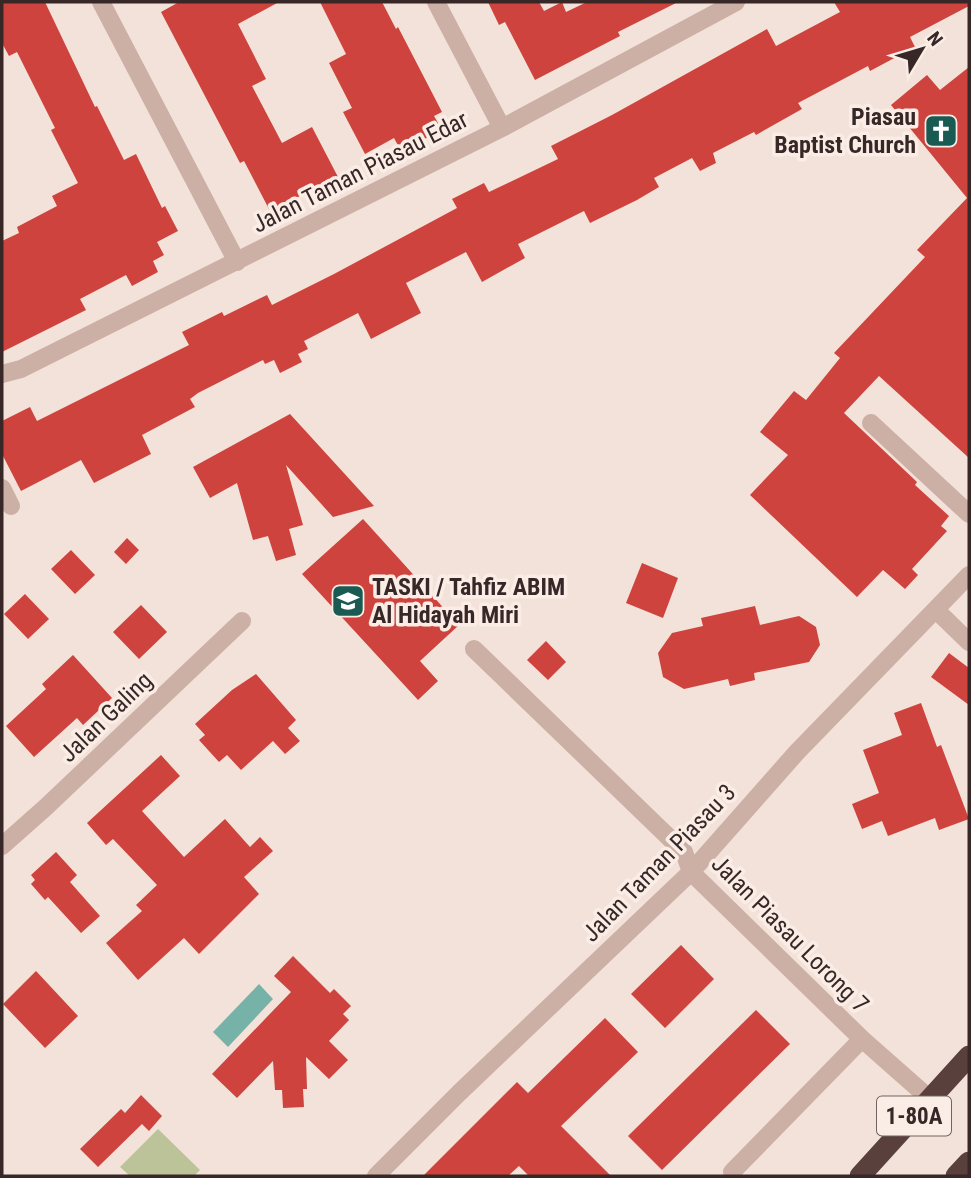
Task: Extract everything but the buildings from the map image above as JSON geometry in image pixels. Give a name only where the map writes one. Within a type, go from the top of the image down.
[{"type":"highway","name":"1-80A","points":[[860,1176],[969,1056]]},
{"type":"highway","points":[[956,1176],[969,1162]]},
{"type":"street","points":[[102,2],[237,262]]},
{"type":"street","points":[[436,2],[502,128]]},
{"type":"street","name":"Jalan Taman Piasau Edar","points":[[2,374],[21,369],[502,128],[736,2]]},
{"type":"street","points":[[871,424],[969,514]]},
{"type":"street","points":[[2,488],[11,506]]},
{"type":"street","name":"Jalan Taman Piasau 3","points":[[376,1176],[691,872],[797,752],[969,575]]},
{"type":"street","points":[[936,610],[969,642]]},
{"type":"street","name":"Jalan Galing","points":[[2,846],[242,621]]},
{"type":"street","name":"Jalan Piasau Lorong 7","points":[[474,649],[684,852],[691,872],[862,1039],[930,1099]]},
{"type":"street","points":[[732,1172],[862,1039]]},
{"type":"green space","points":[[158,1129],[200,1170],[194,1176],[130,1176],[120,1167]]},
{"type":"water","points":[[259,984],[273,999],[228,1047],[213,1032]]},
{"type":"place","name":"Piasau Baptist Church","points":[[941,131]]},
{"type":"place","name":"TASKI / Tahfiz ABIM Al Hidayah Miri","points":[[348,601]]}]
